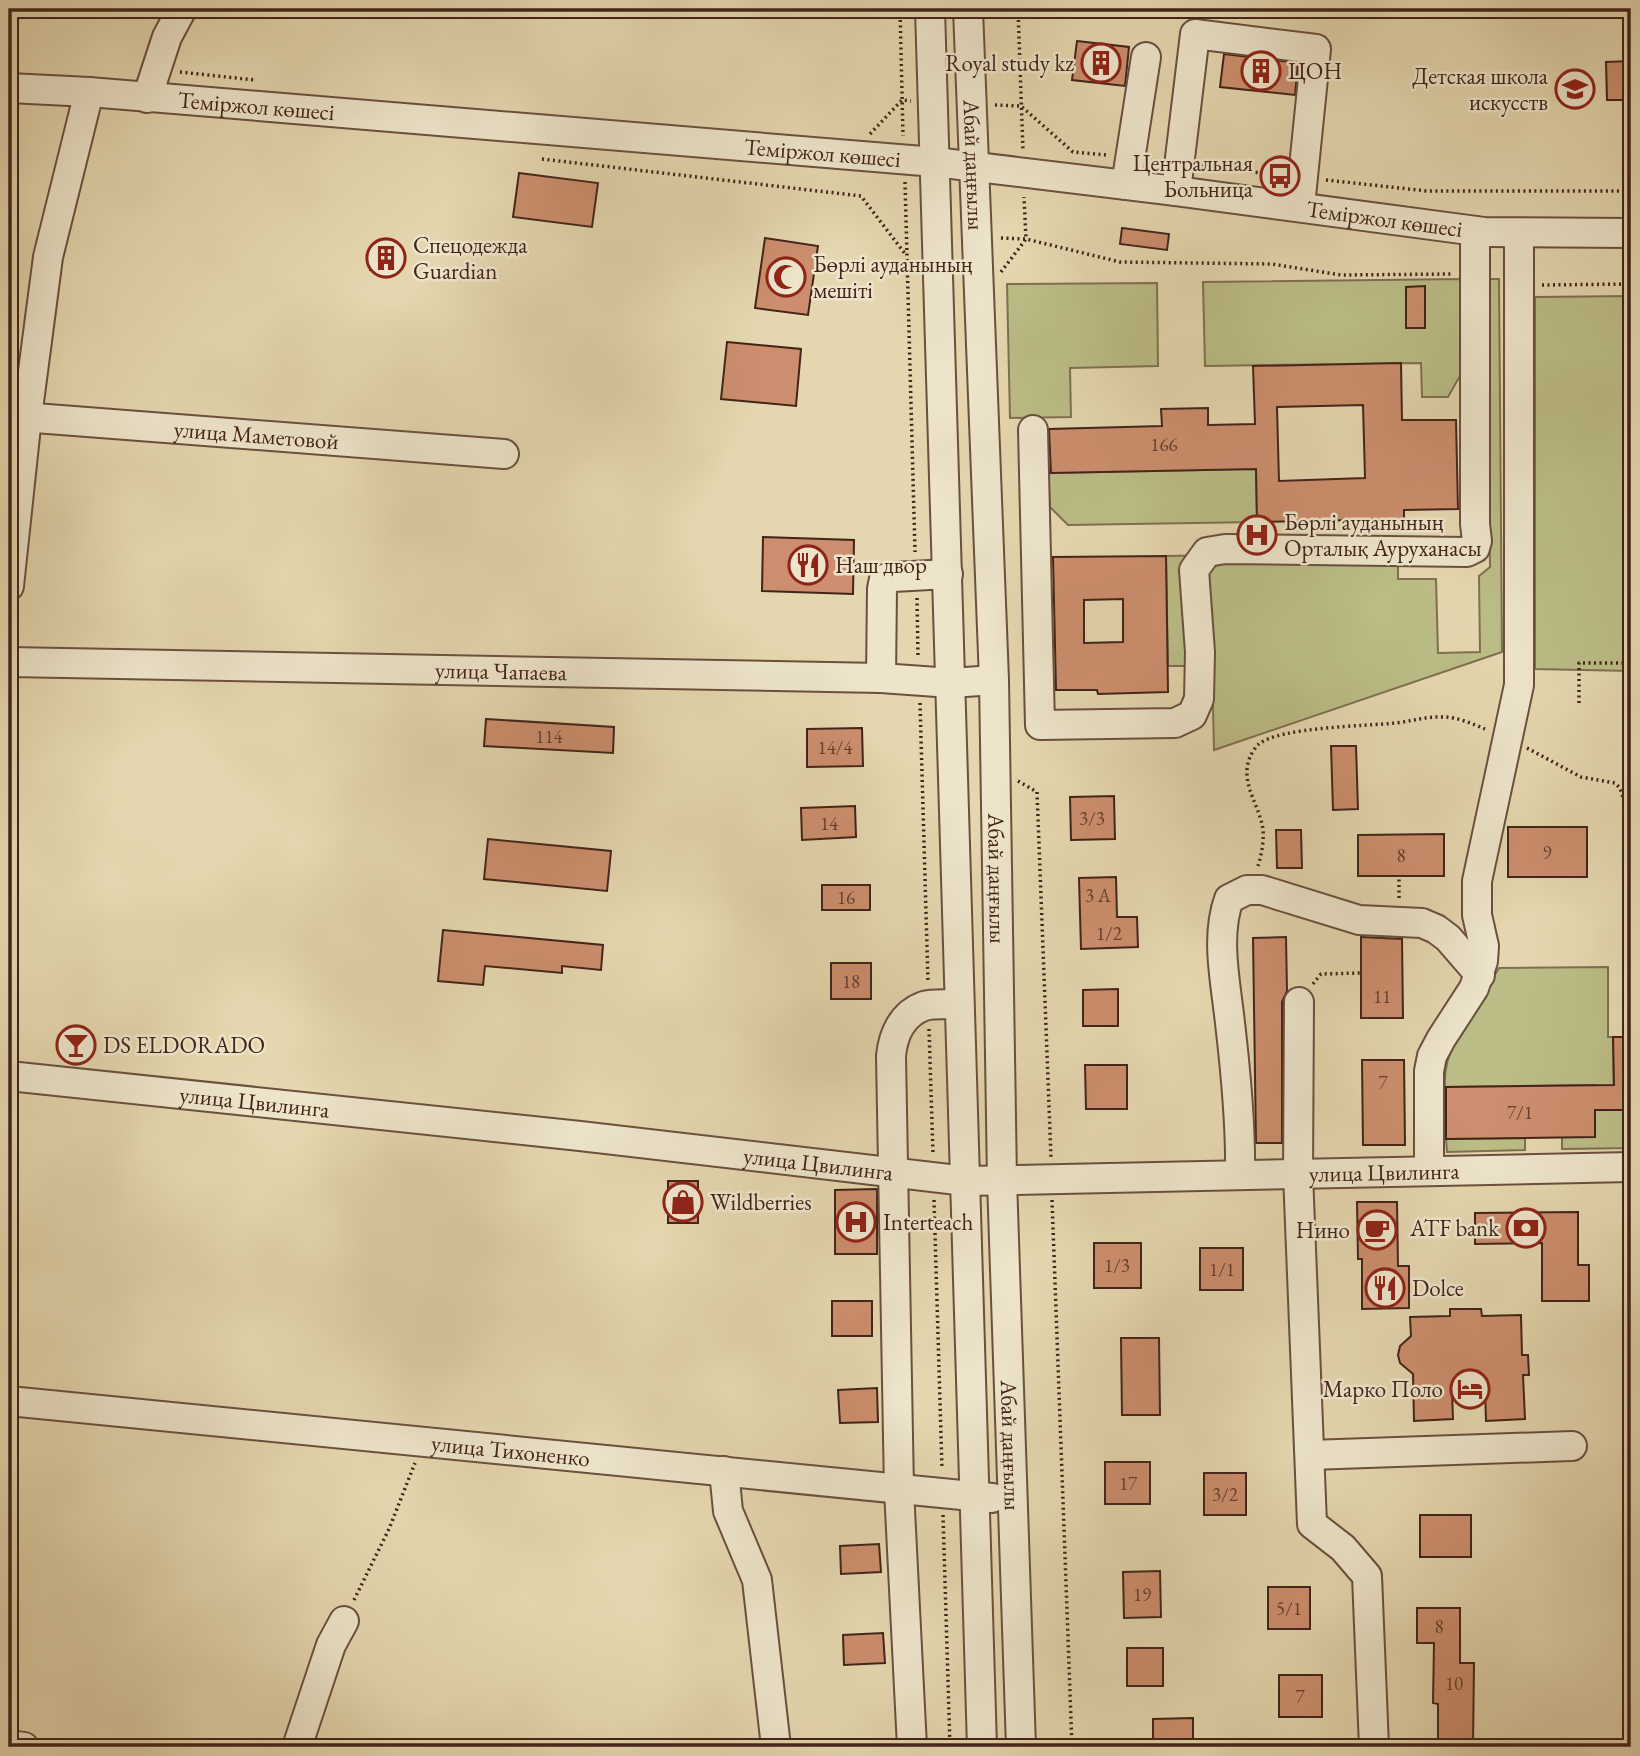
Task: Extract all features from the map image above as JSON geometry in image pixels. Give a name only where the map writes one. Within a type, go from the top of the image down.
[{"type":"street","points":[[147,98],[167,37],[182,9]]},
{"type":"street","name":"Абай даңғылы","points":[[930,9],[982,1747]]},
{"type":"street","name":"Абай даңғылы","points":[[968,9],[994,680],[1002,1180],[1021,1747]]},
{"type":"street","points":[[1176,191],[1195,34],[1316,49],[1300,206]]},
{"type":"street","points":[[1126,185],[1146,57]]},
{"type":"street","name":"Теміржол көшесі","points":[[9,88],[89,92],[935,162],[1300,206],[1475,231],[1519,234],[1631,233]]},
{"type":"street","points":[[9,586],[18,416],[48,257],[89,92]]},
{"type":"street","points":[[995,726],[1175,723],[1192,715],[1199,699],[1200,664],[1194,570],[1207,551],[1467,551],[1475,548],[1475,231]]},
{"type":"street","points":[[1429,1171],[1427,1084],[1432,1056],[1479,975],[1484,947],[1477,915],[1477,881],[1519,685],[1519,234]]},
{"type":"street","name":"улица Маметовой","points":[[18,416],[504,454]]},
{"type":"street","points":[[1033,430],[1040,725]]},
{"type":"street","points":[[881,678],[881,589],[884,579],[948,574]]},
{"type":"street","name":"улица Чапаева","points":[[9,662],[881,678],[951,683],[994,680]]},
{"type":"street","points":[[1240,1175],[1240,1117],[1223,964],[1225,909],[1228,899],[1247,890],[1262,890],[1359,920],[1422,923],[1448,938],[1479,975]]},
{"type":"street","points":[[1299,1002],[1298,1174],[1312,1524],[1343,1548],[1367,1576],[1374,1747]]},
{"type":"street","points":[[912,1747],[900,1490],[893,1037],[904,1020],[928,1006],[959,1004]]},
{"type":"street","name":"улица Цвилинга","points":[[9,1076],[966,1181],[1631,1167]]},
{"type":"street","name":"улица Тихоненко","points":[[9,1401],[1012,1499]]},
{"type":"street","points":[[1310,1455],[1572,1446]]},
{"type":"street","points":[[724,1471],[728,1511],[757,1580],[776,1747]]},
{"type":"street","points":[[297,1747],[331,1645],[345,1621]]},
{"type":"street","points":[[9,1745],[24,1747]]},
{"type":"path","points":[[900,9],[950,1747]]},
{"type":"path","points":[[1018,9],[1026,239]]},
{"type":"path","points":[[541,159],[861,196],[907,256]]},
{"type":"path","points":[[906,236],[937,237]]},
{"type":"path","points":[[977,237],[1026,239],[1120,262],[1272,264],[1341,275],[1474,274]]},
{"type":"path","points":[[1519,285],[1631,284]]},
{"type":"path","points":[[1579,703],[1579,663],[1631,663]]},
{"type":"path","points":[[1247,890],[1263,850],[1263,825],[1247,779],[1250,758],[1258,744],[1273,737],[1307,730],[1447,717],[1508,737],[1581,777],[1615,783],[1620,788],[1626,807],[1631,810]]},
{"type":"path","points":[[1037,792],[1072,1747]]},
{"type":"path","points":[[1299,1002],[1321,974],[1361,973]]},
{"type":"path","points":[[345,1621],[389,1530],[424,1442]]},
{"type":"green space","points":[[1464,279],[1465,367],[1448,397],[1422,397],[1421,363],[1205,366],[1203,282]]},
{"type":"green space","points":[[1487,279],[1499,279],[1502,652],[1214,750],[1212,666],[1168,666],[1166,556],[1398,552],[1398,579],[1436,579],[1438,653],[1480,652],[1479,576],[1490,567]]},
{"type":"green space","points":[[1157,283],[1158,366],[1070,368],[1071,417],[1010,418],[1007,284]]},
{"type":"green space","points":[[1631,296],[1631,671],[1535,669],[1535,297]]},
{"type":"green space","points":[[1256,469],[1257,522],[1068,525],[1050,507],[1048,473]]},
{"type":"green space","points":[[1608,967],[1608,1037],[1613,1037],[1614,1110],[1631,1110],[1631,1148],[1562,1149],[1562,1137],[1594,1085],[1445,1087],[1449,1055],[1455,1040],[1499,968]]},
{"type":"green space","points":[[1525,1138],[1525,1150],[1447,1152],[1446,1139]]},
{"type":"building","name":"Royal study kz","points":[[1077,41],[1129,47],[1125,86],[1072,80]]},
{"type":"building","name":"ЦОН","points":[[1224,54],[1298,63],[1295,95],[1220,87]]},
{"type":"building","points":[[1631,61],[1631,100],[1607,100],[1606,62]]},
{"type":"building","points":[[519,173],[598,183],[592,227],[513,217]]},
{"type":"building","points":[[1122,228],[1169,234],[1167,250],[1120,244]]},
{"type":"building","name":"Бөрлі ауданының мешіті","points":[[765,238],[818,246],[808,315],[755,308]]},
{"type":"building","name":"Спецодежда Guardian","points":[[371,247],[401,247],[401,269],[370,270]]},
{"type":"building","points":[[1425,286],[1425,328],[1406,328],[1406,287]]},
{"type":"building","points":[[727,342],[801,349],[796,406],[721,399]]},
{"type":"building","points":[[1401,363],[1402,420],[1456,420],[1458,509],[1404,510],[1404,519],[1257,522],[1256,469],[1051,473],[1049,429],[1162,426],[1161,409],[1208,408],[1208,425],[1255,424],[1253,366]],"holes":[[[1363,405],[1365,478],[1279,481],[1277,407]]]},
{"type":"building","name":"Наш двор","points":[[763,537],[854,540],[853,594],[762,591]]},
{"type":"building","points":[[1166,556],[1168,692],[1098,694],[1097,690],[1056,690],[1053,557]],"holes":[[[1123,599],[1123,642],[1084,643],[1084,600]]]},
{"type":"building","points":[[486,719],[614,727],[613,753],[484,746]]},
{"type":"building","points":[[862,728],[863,766],[807,767],[807,729]]},
{"type":"building","points":[[1331,746],[1356,746],[1358,809],[1333,810]]},
{"type":"building","points":[[1114,796],[1115,839],[1071,840],[1070,797]]},
{"type":"building","points":[[855,806],[856,837],[802,840],[801,808]]},
{"type":"building","points":[[1508,827],[1587,827],[1587,877],[1508,877]]},
{"type":"building","points":[[1276,830],[1301,830],[1302,868],[1277,868]]},
{"type":"building","points":[[1444,834],[1444,876],[1358,876],[1358,835]]},
{"type":"building","points":[[488,839],[611,851],[607,891],[484,879]]},
{"type":"building","points":[[1116,877],[1117,917],[1137,917],[1138,947],[1081,949],[1079,878]]},
{"type":"building","points":[[822,885],[870,885],[870,910],[822,910]]},
{"type":"building","points":[[443,930],[603,945],[601,970],[562,966],[562,973],[485,966],[483,985],[438,981]]},
{"type":"building","points":[[1286,937],[1287,991],[1282,1002],[1282,1143],[1256,1143],[1253,938]]},
{"type":"building","points":[[1361,937],[1402,939],[1403,1018],[1361,1018]]},
{"type":"building","points":[[831,963],[871,963],[871,999],[831,999]]},
{"type":"building","points":[[1118,989],[1118,1026],[1083,1026],[1083,990]]},
{"type":"building","points":[[1613,1037],[1631,1037],[1631,1110],[1595,1110],[1595,1137],[1446,1139],[1446,1087],[1614,1085]]},
{"type":"building","points":[[1362,1060],[1404,1060],[1405,1145],[1363,1145]]},
{"type":"building","points":[[1085,1065],[1127,1065],[1127,1109],[1086,1109]]},
{"type":"building","name":"Wildberries","points":[[668,1181],[698,1181],[698,1223],[668,1223]]},
{"type":"building","name":"Interteach","points":[[877,1189],[877,1254],[835,1254],[835,1190]]},
{"type":"building","points":[[1357,1202],[1397,1202],[1398,1266],[1409,1266],[1409,1308],[1362,1309],[1362,1259],[1358,1259]]},
{"type":"building","points":[[1578,1212],[1578,1265],[1589,1265],[1589,1301],[1542,1301],[1542,1243],[1475,1244],[1475,1213]]},
{"type":"building","points":[[1094,1243],[1141,1243],[1141,1288],[1094,1288]]},
{"type":"building","points":[[1200,1248],[1243,1248],[1243,1290],[1200,1290]]},
{"type":"building","points":[[832,1301],[872,1301],[872,1336],[832,1336]]},
{"type":"building","points":[[1450,1309],[1481,1309],[1482,1316],[1521,1315],[1522,1355],[1528,1355],[1529,1375],[1523,1375],[1525,1419],[1486,1421],[1485,1390],[1452,1391],[1453,1419],[1414,1421],[1413,1374],[1400,1363],[1400,1346],[1411,1336],[1410,1317],[1450,1316]]},
{"type":"building","points":[[1121,1338],[1159,1338],[1160,1415],[1122,1415]]},
{"type":"building","points":[[877,1388],[878,1422],[840,1423],[838,1390]]},
{"type":"building","points":[[1105,1462],[1150,1462],[1150,1504],[1105,1504]]},
{"type":"building","points":[[1204,1473],[1246,1473],[1246,1515],[1204,1515]]},
{"type":"building","points":[[1420,1515],[1471,1515],[1471,1557],[1420,1557]]},
{"type":"building","points":[[879,1544],[881,1572],[841,1574],[840,1546]]},
{"type":"building","points":[[1160,1571],[1161,1617],[1124,1618],[1123,1572]]},
{"type":"building","points":[[1268,1587],[1310,1587],[1310,1629],[1268,1629]]},
{"type":"building","points":[[1417,1608],[1460,1608],[1460,1663],[1474,1663],[1473,1747],[1438,1747],[1438,1704],[1433,1703],[1434,1643],[1417,1643]]},
{"type":"building","points":[[883,1633],[885,1663],[844,1665],[843,1635]]},
{"type":"building","points":[[1127,1648],[1163,1648],[1163,1686],[1127,1686]]},
{"type":"building","points":[[1279,1675],[1322,1675],[1322,1717],[1279,1717]]},
{"type":"building","points":[[1193,1718],[1193,1747],[1153,1747],[1153,1719]]},
{"type":"place","name":"Royal study kz","points":[[1101,63]]},
{"type":"place","name":"ЦОН","points":[[1261,71]]},
{"type":"place","name":"Детская школа искусств","points":[[1575,89]]},
{"type":"place","name":"Центральная Больница","points":[[1280,176]]},
{"type":"place","name":"Спецодежда Guardian","points":[[386,258]]},
{"type":"place","name":"Бөрлі ауданының мешіті","points":[[786,277]]},
{"type":"place","name":"Бөрлі ауданының Орталық Ауруханасы","points":[[1257,535]]},
{"type":"place","name":"Наш двор","points":[[808,565]]},
{"type":"place","name":"DS ELDORADO","points":[[76,1045]]},
{"type":"place","name":"Wildberries","points":[[683,1202]]},
{"type":"place","name":"Interteach","points":[[856,1222]]},
{"type":"place","name":"ATF bank","points":[[1526,1228]]},
{"type":"place","name":"Нино","points":[[1377,1230]]},
{"type":"place","name":"Dolce","points":[[1385,1288]]},
{"type":"place","name":"Марко Поло","points":[[1470,1389]]}]
